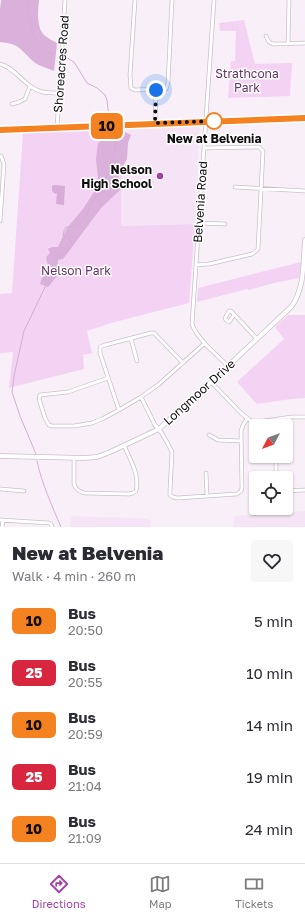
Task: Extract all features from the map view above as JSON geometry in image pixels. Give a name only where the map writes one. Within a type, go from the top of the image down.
[{"type":"main road","points":[[0,130],[305,118]]},
{"type":"street","name":"Shoreacres Road","points":[[57,128],[65,0]]},
{"type":"street","points":[[136,0],[130,75],[131,88],[135,90],[166,89],[168,82],[172,0]]},
{"type":"street","name":"Belvenia Road","points":[[214,0],[192,324],[194,330],[205,343],[228,366]]},
{"type":"street","points":[[288,44],[289,0]]},
{"type":"street","points":[[266,36],[268,42],[272,44],[305,43]]},
{"type":"street","points":[[0,64],[3,64],[9,68],[30,86],[42,92],[59,93]]},
{"type":"street","points":[[12,104],[25,99],[30,86]]},
{"type":"street","points":[[155,123],[156,90]]},
{"type":"street","points":[[196,265],[209,264],[255,252],[258,249],[263,151],[259,147],[204,148]]},
{"type":"street","points":[[0,221],[4,164],[1,156]]},
{"type":"street","points":[[235,187],[305,191]]},
{"type":"street","points":[[198,223],[225,224]]},
{"type":"street","name":"Longmoor Drive","points":[[0,456],[74,458],[97,457],[159,429],[295,302],[302,283],[305,240]]},
{"type":"street","points":[[234,315],[257,339]]},
{"type":"street","points":[[119,410],[100,353],[100,347],[154,333],[183,363]]},
{"type":"street","points":[[131,339],[137,360]]},
{"type":"street","points":[[108,378],[68,392],[40,395],[39,399],[45,418],[49,425],[74,426],[92,423],[102,419],[141,397],[205,343]]},
{"type":"street","points":[[141,397],[155,425],[159,429],[172,452],[170,495],[177,498],[236,494],[242,491],[240,441],[241,431],[247,419],[211,382]]},
{"type":"street","points":[[281,419],[305,417]]},
{"type":"street","points":[[209,435],[218,440],[240,441]]},
{"type":"street","points":[[74,458],[75,489],[84,493],[133,493],[136,491],[137,487],[135,468],[124,445]]},
{"type":"street","points":[[206,473],[207,496]]},
{"type":"street","points":[[0,489],[24,491]]},
{"type":"street","points":[[293,491],[305,490]]},
{"type":"street","points":[[2,527],[1,520],[28,522],[40,525],[51,524],[52,527]]},
{"type":"street","points":[[14,527],[15,521]]},
{"type":"street","points":[[27,527],[28,522]]},
{"type":"shaded area","points":[[1,0],[39,0],[38,18],[41,32],[57,43],[54,71],[36,63],[20,48],[12,44],[0,42]]},
{"type":"shaded area","name":"Nelson High School","points":[[200,126],[195,224],[121,226],[122,128]]},
{"type":"shaded area","points":[[123,131],[131,135],[128,143],[127,159],[118,175],[122,188],[101,208],[63,259],[58,260],[57,276],[48,287],[40,284],[48,266],[46,257],[50,253],[48,249],[58,247],[67,228],[83,209],[94,192],[98,177],[96,159],[98,143],[111,134]]},
{"type":"shaded area","points":[[52,186],[65,186],[64,205],[56,204],[57,193],[55,194],[52,191]]},
{"type":"shaded area","points":[[305,511],[305,527],[233,527],[234,516],[293,515],[293,512]]},
{"type":"shaded area","points":[[71,516],[139,518],[151,520],[151,527],[70,527]]},
{"type":"green space","name":"Strathcona Park","points":[[244,20],[255,64],[292,63],[290,96],[228,98],[231,61],[235,61],[236,31],[220,31],[219,23]]},
{"type":"green space","name":"Nelson Park","points":[[122,128],[121,226],[195,224],[189,303],[111,323],[87,331],[92,353],[83,355],[84,369],[9,388],[13,352],[0,353],[0,294],[12,293],[23,133]]},
{"type":"green space","points":[[301,262],[299,278],[249,290],[247,289],[197,302],[198,288]]},
{"type":"green space","points":[[288,315],[305,315],[305,398],[257,404],[237,382],[284,339],[275,327]]},
{"type":"waterway","points":[[26,0],[31,22],[31,31],[47,52],[55,55]]},
{"type":"waterway","points":[[64,56],[74,62],[87,83],[97,88],[105,95],[108,109],[114,123]]},
{"type":"waterway","points":[[36,454],[20,416],[12,392],[24,331],[48,281],[55,258],[65,252],[71,245],[72,242],[63,236],[66,227],[76,225],[83,220],[99,193],[110,168],[115,151],[117,134],[116,128]]},
{"type":"waterway","points":[[37,461],[44,486],[61,527]]},
{"type":"bus line","name":"10","points":[[0,130],[305,118]]},
{"type":"place","name":"New at Belvenia","points":[[214,121]]},
{"type":"place","name":"Nelson High School","points":[[160,176]]},
{"type":"route","points":[[156,90],[155,123],[218,121],[214,121]]}]
